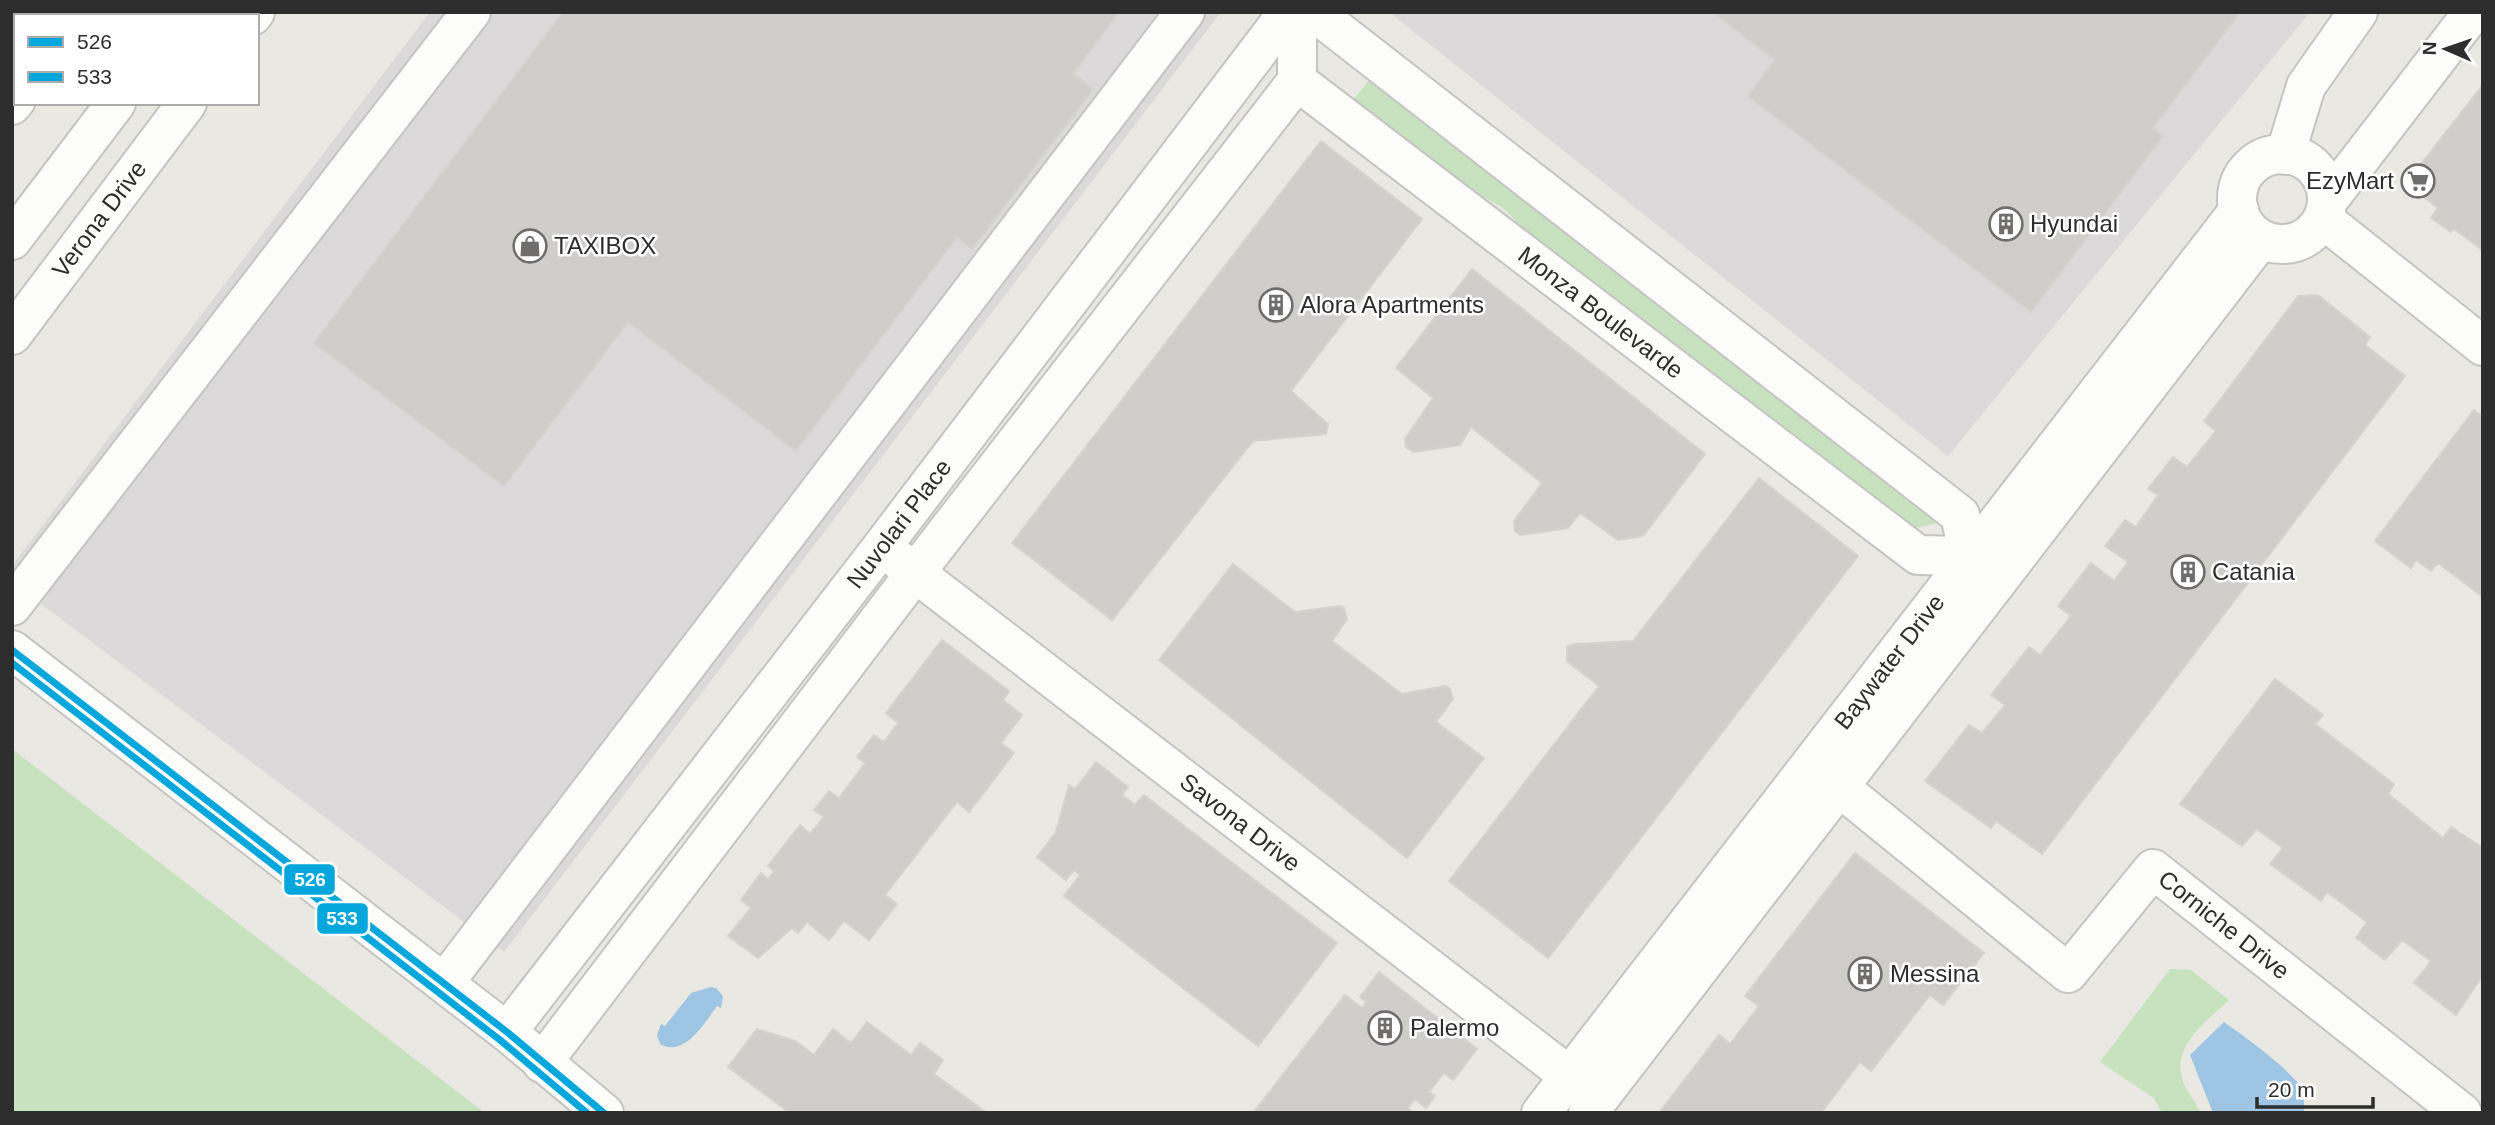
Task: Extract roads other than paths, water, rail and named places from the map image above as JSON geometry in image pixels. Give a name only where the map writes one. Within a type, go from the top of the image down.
[{"type":"street","points":[[12,606],[471,12]]},
{"type":"street","points":[[444,984],[1185,12]]},
{"type":"street","name":"Nuvolari Place","points":[[507,1032],[881,548],[1288,12]]},
{"type":"street","points":[[1297,12],[1297,81]]},
{"type":"street","points":[[1314,12],[1960,515],[1984,568]]},
{"type":"street","points":[[2285,155],[2306,86],[2358,12]]},
{"type":"street","points":[[2325,210],[2326,188],[2320,175],[2299,157],[2271,156],[2248,170],[2241,182],[2250,224],[2274,244],[2303,239],[2315,231],[2325,210],[2473,12]]},
{"type":"street","name":"Nuvolari Place","points":[[542,1063],[915,573],[1297,81]]},
{"type":"street","name":"Monza Boulevarde","points":[[1297,81],[1918,555],[1984,568]]},
{"type":"street","points":[[12,240],[114,105]]},
{"type":"street","name":"Verona Drive","points":[[12,335],[185,105]]},
{"type":"street","points":[[2325,210],[2483,346]]},
{"type":"street","name":"Baywater Drive","points":[[1541,1113],[1569,1074],[1824,774],[2250,224]]},
{"type":"street","name":"Savona Drive","points":[[881,548],[1569,1074],[1594,1106]]},
{"type":"street","points":[[12,650],[507,1032],[604,1113]]},
{"type":"street","name":"Baywater Drive","points":[[1594,1106],[1824,774]]},
{"type":"street","name":"Corniche Drive","points":[[1824,774],[2068,973],[2153,869],[2462,1113]]},
{"type":"water","points":[[716,988],[723,996],[721,1008],[717,1006],[700,1029],[686,1042],[669,1047],[660,1044],[657,1035],[661,1024],[665,1026],[691,993]]},
{"type":"water","points":[[2224,1022],[2266,1053],[2304,1090],[2304,1113],[2213,1113],[2190,1055]]},
{"type":"place","name":"EzyMart","points":[[2418,181]]},
{"type":"place","name":"Hyundai","points":[[2006,224]]},
{"type":"place","name":"TAXIBOX","points":[[530,246]]},
{"type":"place","name":"Alora Apartments","points":[[1276,305]]},
{"type":"place","name":"Catania","points":[[2188,572]]},
{"type":"place","name":"Messina","points":[[1865,974]]},
{"type":"place","name":"Palermo","points":[[1385,1028]]}]
